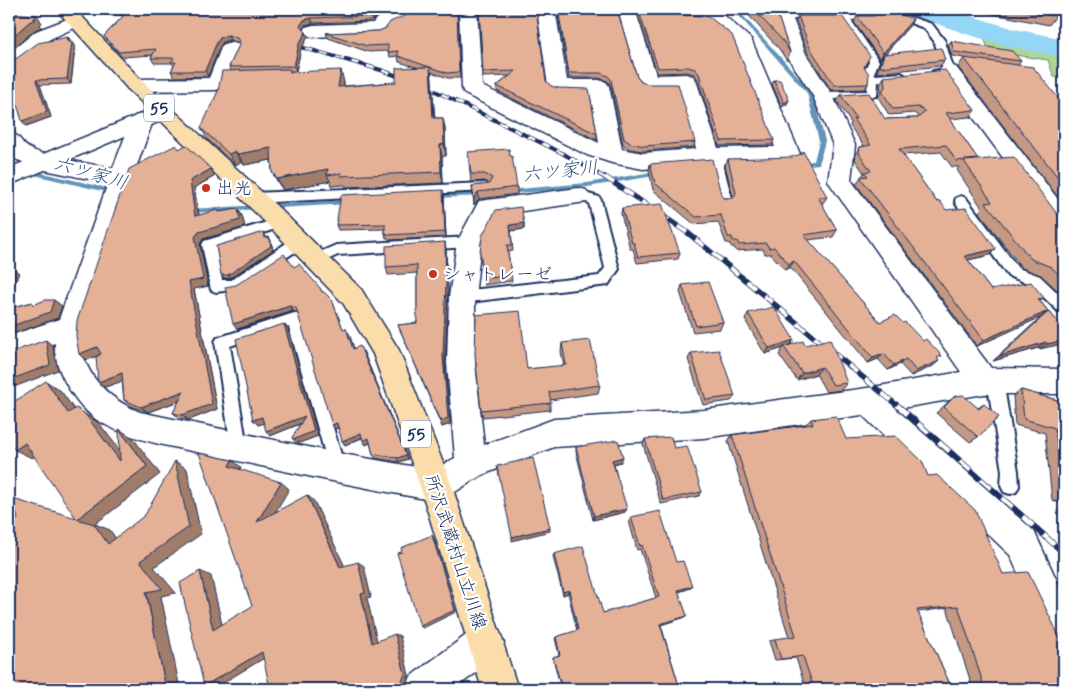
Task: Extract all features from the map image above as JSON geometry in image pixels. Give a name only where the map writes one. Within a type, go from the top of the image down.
[{"type":"main road","name":"所沢武蔵村山立川線","points":[[70,15],[135,85],[280,223],[352,296],[385,350],[436,486],[500,689]]},
{"type":"street","points":[[313,31],[380,28],[382,23],[415,9]]},
{"type":"street","points":[[468,9],[472,89],[595,150],[643,162],[712,156],[789,154],[742,39],[711,13],[685,14],[682,9]]},
{"type":"street","points":[[546,9],[558,86],[599,86],[612,155]]},
{"type":"street","points":[[626,9],[648,82],[686,80],[712,156]]},
{"type":"street","points":[[878,10],[869,15],[843,16],[789,13],[784,18],[796,54],[823,96],[844,145],[839,180],[990,381]]},
{"type":"street","points":[[9,62],[70,15]]},
{"type":"street","points":[[135,85],[216,84],[223,78],[231,48]]},
{"type":"street","points":[[950,64],[1053,195],[1064,224]]},
{"type":"street","points":[[9,177],[163,112]]},
{"type":"street","points":[[142,122],[70,326],[68,348],[74,373],[95,399],[112,414],[138,425],[338,468],[436,486],[471,465],[554,433],[704,424],[868,401],[990,381],[1064,382]]},
{"type":"street","points":[[9,139],[20,153],[39,164],[116,193]]},
{"type":"street","points":[[471,465],[460,363],[462,297],[469,242],[487,206],[578,196]]},
{"type":"street","points":[[9,348],[70,326]]},
{"type":"street","points":[[868,401],[1022,543],[1064,634]]},
{"type":"street","points":[[424,689],[486,643]]},
{"type":"lane","points":[[873,79],[916,75],[950,64],[934,30],[922,24],[878,10]]},
{"type":"lane","points":[[823,96],[873,94],[873,79],[868,72],[874,61],[843,16]]},
{"type":"lane","points":[[869,94],[877,107]]},
{"type":"lane","points":[[712,156],[726,200]]},
{"type":"lane","points":[[280,223],[234,285],[216,286],[209,245],[280,223],[485,187]]},
{"type":"lane","points":[[462,297],[603,281],[612,269],[595,200],[578,196]]},
{"type":"lane","points":[[961,202],[1013,272],[1035,280],[1064,308]]},
{"type":"lane","points":[[280,223],[336,250],[469,242]]},
{"type":"lane","points":[[239,447],[222,342],[294,319],[338,468]]},
{"type":"lane","points":[[990,381],[1010,471],[1010,486]]},
{"type":"green space","points":[[983,35],[1064,56],[1064,77],[1054,77],[1048,60],[989,51]]},
{"type":"building","points":[[130,9],[382,9],[374,12],[371,16],[311,18],[304,20],[300,26],[306,32],[299,44],[294,66],[229,67],[240,43],[237,38],[228,35],[221,37],[217,42],[205,71],[171,71],[176,62],[171,62],[174,58],[151,58],[156,49],[119,52],[104,36]]},
{"type":"building","points":[[421,9],[457,9],[459,72],[447,73],[398,56],[398,51],[388,52],[388,45],[367,46],[326,33],[379,31],[386,28],[390,22]]},
{"type":"building","points":[[479,9],[536,9],[546,81],[551,86],[558,88],[589,89],[597,134],[497,86],[516,71],[483,72]]},
{"type":"building","points":[[558,9],[617,9],[637,77],[641,82],[648,84],[678,84],[695,142],[644,146],[630,143],[624,139],[611,80],[608,76],[600,73],[569,73]]},
{"type":"building","points":[[638,9],[676,9],[680,15],[708,16],[732,35],[774,140],[721,141],[699,74],[695,69],[688,67],[658,68]]},
{"type":"building","points":[[753,9],[777,9],[790,52],[783,41]]},
{"type":"building","points":[[1017,9],[1055,9],[1056,16]]},
{"type":"building","points":[[888,10],[913,19],[883,53],[857,16],[873,16]]},
{"type":"building","points":[[9,13],[37,15],[33,19],[36,19],[29,22],[9,40]]},
{"type":"building","points":[[798,16],[842,16],[870,56],[864,67],[869,74],[868,84],[834,85],[810,48]]},
{"type":"building","points":[[68,37],[67,42],[72,42],[67,79],[36,80],[47,112],[22,121],[16,100],[9,102],[10,63],[38,43]]},
{"type":"building","points":[[951,41],[1012,51],[1021,61],[954,52]]},
{"type":"building","points":[[941,48],[945,60],[880,67],[884,54]]},
{"type":"building","points":[[964,58],[1033,67],[1064,105],[1064,185]]},
{"type":"building","points":[[430,67],[433,118],[443,118],[444,144],[440,145],[441,172],[341,176],[342,173],[327,175],[328,169],[277,179],[272,172],[271,148],[238,154],[235,151],[229,154],[201,128],[218,91],[222,71],[289,69],[290,72],[341,70],[338,87],[396,82],[396,68]]},
{"type":"building","points":[[945,70],[975,110],[946,113],[978,159],[956,161],[946,145],[899,149],[937,202],[940,201],[946,210],[966,208],[996,249],[965,256],[991,290],[1031,282],[1044,298],[1038,299],[1048,311],[984,340],[860,177],[868,176],[864,172],[871,171],[859,153],[860,147],[871,145],[853,119],[856,119],[841,95],[869,93],[885,119],[918,118],[925,112],[918,107],[893,109],[882,91],[885,87],[884,77]]},
{"type":"building","points":[[774,80],[780,80],[789,100],[784,103]]},
{"type":"building","points":[[176,145],[179,149],[186,145],[211,169],[190,181],[195,216],[218,210],[219,212],[238,209],[240,220],[199,232],[195,237],[203,279],[189,282],[212,404],[182,415],[173,413],[184,391],[141,407],[124,400],[122,373],[98,382],[96,357],[101,354],[97,347],[79,354],[76,336],[77,321],[129,169]]},
{"type":"building","points":[[509,149],[517,187],[478,192],[474,198],[472,186],[489,184],[492,178],[485,174],[471,174],[468,152]]},
{"type":"building","points":[[803,151],[827,197],[818,197],[837,230],[804,235],[880,322],[895,315],[903,323],[905,322],[923,341],[926,339],[942,356],[937,358],[939,361],[916,371],[906,359],[894,365],[884,354],[873,358],[794,261],[789,264],[774,247],[769,248],[766,243],[739,245],[737,241],[733,241],[732,237],[728,237],[721,215],[696,217],[655,183],[650,164],[712,159],[721,194],[724,198],[733,198],[736,193],[728,159],[792,157],[801,154]]},
{"type":"building","points":[[1014,157],[1064,223],[1064,279],[1051,267],[1031,259],[986,203],[992,202],[964,161]]},
{"type":"building","points":[[443,190],[445,232],[387,235],[385,233],[385,224],[336,225],[341,195]]},
{"type":"building","points":[[662,204],[680,253],[638,257],[622,208]]},
{"type":"building","points":[[521,207],[524,223],[510,225],[512,245],[507,245],[511,275],[484,279],[480,252],[482,236],[496,210]]},
{"type":"building","points":[[264,232],[265,238],[269,237],[271,246],[228,275],[221,275],[216,246]]},
{"type":"building","points":[[445,242],[446,284],[443,356],[448,418],[440,421],[398,325],[417,323],[417,265],[386,267],[386,246]]},
{"type":"building","points":[[284,254],[294,267],[299,264],[322,292],[332,300],[343,329],[346,328],[353,349],[360,346],[406,455],[397,458],[373,454],[369,438],[363,441],[361,433],[342,441],[337,423],[332,425],[296,308],[290,306],[233,324],[225,287],[236,285]]},
{"type":"building","points":[[708,282],[723,322],[696,326],[682,285]]},
{"type":"building","points":[[45,300],[54,300],[50,312],[9,327],[10,306],[10,308],[32,302],[33,305]]},
{"type":"building","points":[[774,307],[794,340],[769,348],[748,313]]},
{"type":"building","points":[[520,311],[527,369],[566,365],[562,343],[590,340],[600,385],[549,392],[551,403],[481,410],[475,355],[476,315]]},
{"type":"building","points":[[1049,311],[1064,330],[1064,340],[1047,344],[1046,342],[1000,356]]},
{"type":"building","points":[[284,324],[314,431],[295,439],[292,438],[305,416],[266,431],[262,417],[253,420],[236,339]]},
{"type":"building","points":[[830,339],[847,383],[833,385],[822,367],[802,373],[784,347],[803,341],[805,345]]},
{"type":"building","points":[[46,340],[50,365],[9,380],[9,353]]},
{"type":"building","points":[[719,350],[735,396],[706,400],[691,353]]},
{"type":"building","points":[[46,381],[68,413],[76,408],[85,414],[120,461],[119,429],[147,466],[77,519],[94,524],[108,544],[145,515],[175,461],[189,527],[140,561],[162,589],[146,592],[166,689],[9,689],[9,526],[18,519],[13,499],[76,518],[25,443],[15,450],[9,441],[9,405]]},
{"type":"building","points":[[1021,390],[1064,402],[1064,497],[1055,428],[1024,419]]},
{"type":"building","points":[[963,395],[979,409],[984,404],[999,417],[978,437],[944,407],[955,396]]},
{"type":"building","points":[[836,416],[846,439],[896,436],[922,461],[928,476],[937,475],[975,510],[1003,574],[1028,572],[1064,646],[1064,689],[985,689],[958,606],[917,610],[952,689],[814,689],[803,656],[781,659],[775,639],[796,636],[732,435],[813,424],[811,419]]},
{"type":"building","points":[[671,437],[674,448],[687,446],[702,492],[663,500],[645,439]]},
{"type":"building","points":[[618,440],[623,457],[612,460],[627,509],[594,516],[576,447]]},
{"type":"building","points":[[199,453],[232,460],[229,466],[281,482],[257,522],[307,495],[340,567],[358,562],[365,593],[361,594],[372,643],[395,634],[405,674],[401,683],[387,689],[270,689],[262,652],[204,686],[180,583],[200,571],[213,630],[252,606]]},
{"type":"building","points":[[533,458],[550,528],[512,537],[497,466]]},
{"type":"building","points":[[660,511],[676,562],[683,561],[692,586],[678,590],[687,616],[660,624],[680,689],[562,689],[553,657],[560,655],[556,637],[578,630],[569,590],[563,592],[554,554],[583,546],[603,613],[659,597],[631,517]]},
{"type":"building","points":[[432,535],[455,610],[420,626],[397,553],[402,552],[401,548]]},
{"type":"waterway","name":"六ツ家川","points":[[735,9],[810,93],[822,141],[817,163],[801,164]]},
{"type":"waterway","points":[[922,9],[992,32],[1064,48]]},
{"type":"waterway","name":"六ツ家川","points":[[9,167],[113,193]]},
{"type":"waterway","name":"六ツ家川","points":[[508,192],[587,185],[658,173]]},
{"type":"waterway","name":"六ツ家川","points":[[436,196],[482,194]]},
{"type":"waterway","name":"六ツ家川","points":[[189,211],[349,202]]},
{"type":"railway","points":[[78,9],[140,16]]},
{"type":"railway","points":[[290,44],[381,70],[425,86],[562,153],[607,179]]},
{"type":"railway","points":[[605,177],[688,233],[899,407]]},
{"type":"railway","points":[[897,405],[1064,553]]},
{"type":"place","name":"出光","points":[[206,188]]},
{"type":"place","name":"シャトレーゼ","points":[[433,274]]}]
